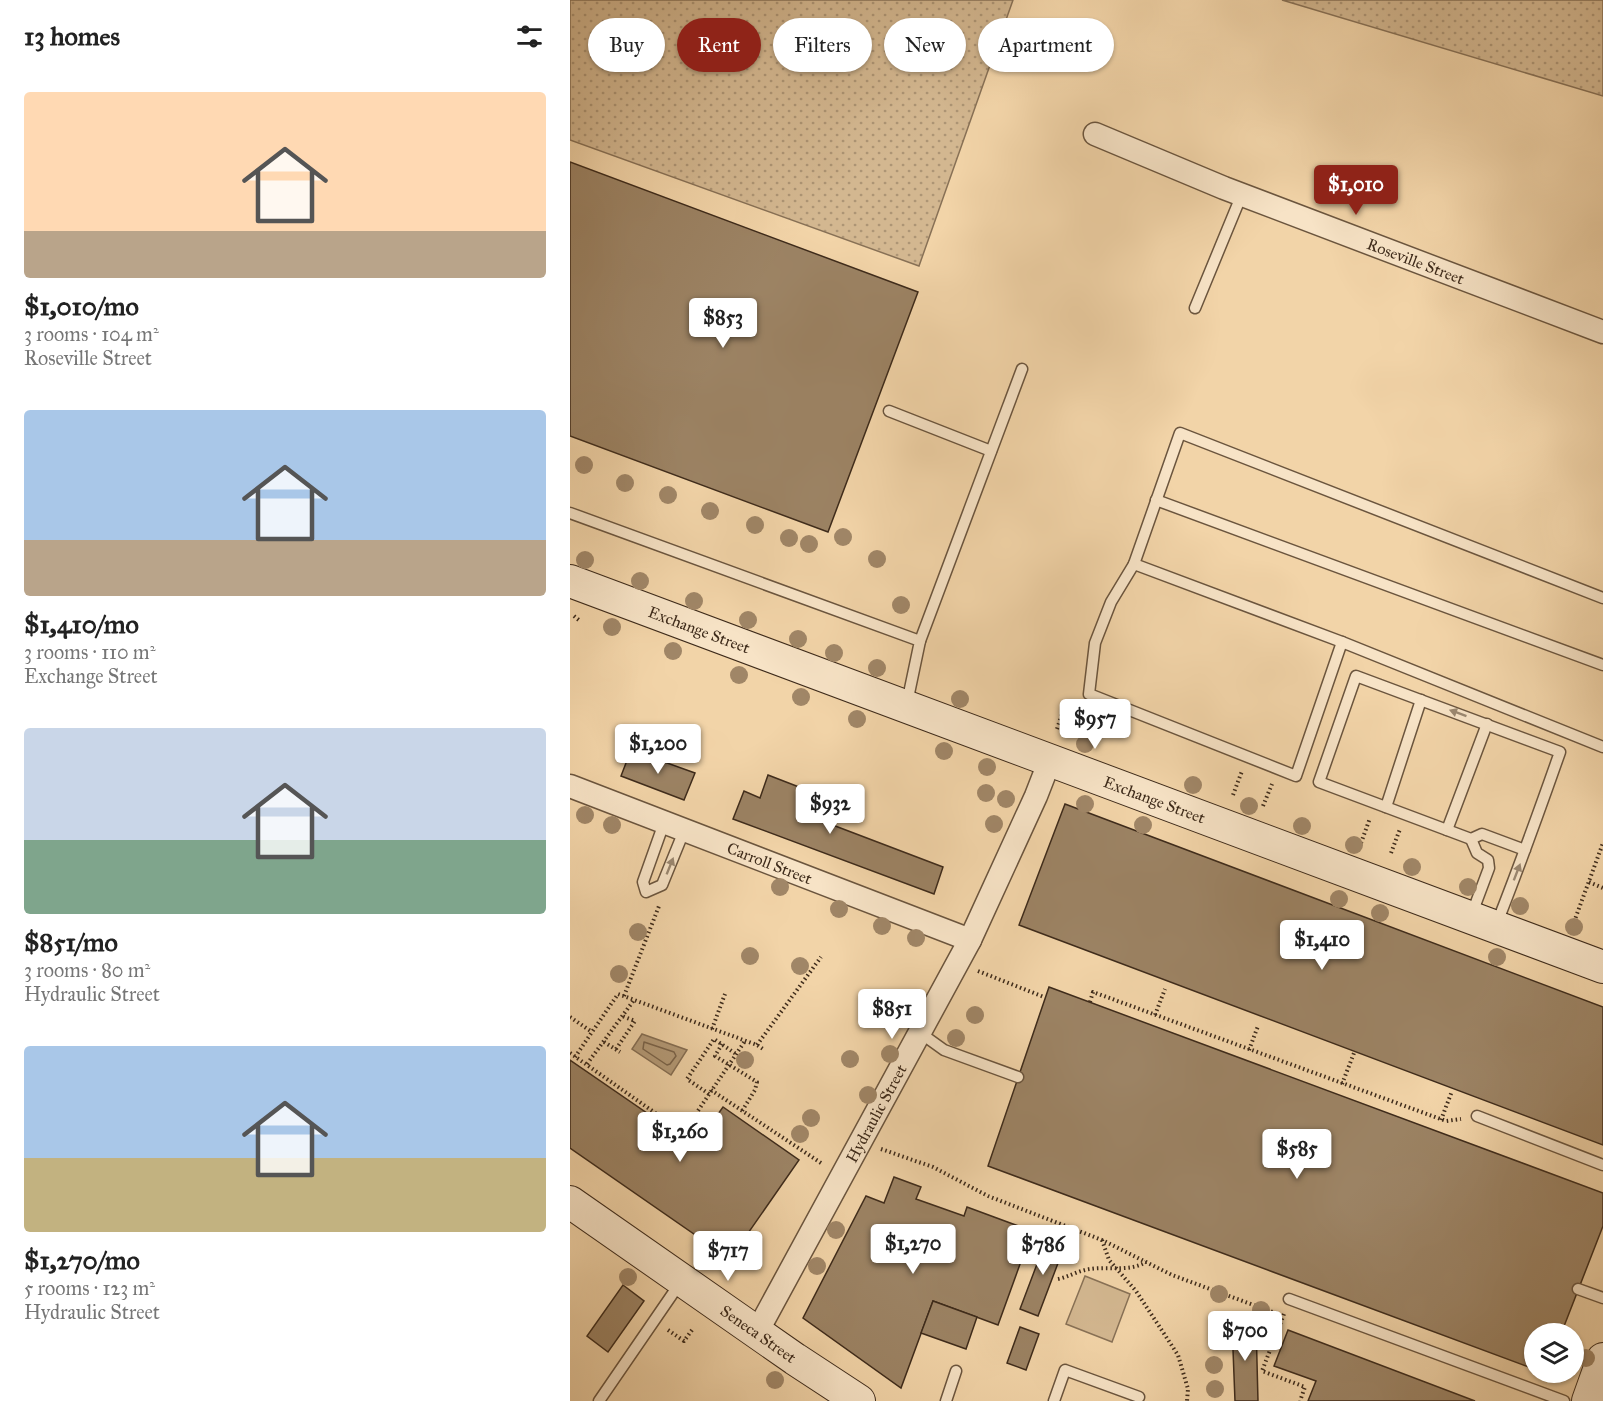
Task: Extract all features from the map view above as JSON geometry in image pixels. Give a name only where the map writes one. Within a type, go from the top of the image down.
[{"type":"street","name":"Roseville Street","points":[[1095,134],[1242,194],[1603,332]]},
{"type":"street","name":"Exchange Street","points":[[570,581],[1603,967]]},
{"type":"street","name":"Hydraulic Street","points":[[757,1332],[970,940],[1036,796],[1050,760]]},
{"type":"street","name":"Carroll Street","points":[[570,786],[970,940]]},
{"type":"street","name":"Seneca Street","points":[[570,1202],[859,1401]]},
{"type":"street","points":[[1588,1401],[1603,1359]]},
{"type":"lane","points":[[1195,308],[1242,194]]},
{"type":"lane","points":[[907,707],[920,641],[1022,369]]},
{"type":"lane","points":[[889,411],[991,451]]},
{"type":"lane","points":[[1342,642],[1296,776],[1089,694],[1095,643],[1111,602],[1134,564],[1180,433],[1603,598]]},
{"type":"lane","points":[[1156,500],[1603,665]]},
{"type":"lane","points":[[570,513],[920,641]]},
{"type":"lane","points":[[1134,564],[1342,642],[1603,747]]},
{"type":"lane","points":[[1356,676],[1560,752],[1525,850],[1483,922],[1488,860],[1477,853],[1471,839],[1319,782],[1356,676]]},
{"type":"lane","points":[[1386,807],[1421,700]]},
{"type":"lane","points":[[1448,830],[1487,724]]},
{"type":"lane","points":[[674,827],[662,885],[646,892],[643,882],[674,827]]},
{"type":"lane","points":[[1471,839],[1482,834],[1525,850]]},
{"type":"lane","points":[[919,1032],[944,1050],[1018,1077]]},
{"type":"lane","points":[[1477,1116],[1603,1165]]},
{"type":"lane","points":[[599,1401],[682,1280]]},
{"type":"lane","points":[[1578,1289],[1603,1298]]},
{"type":"lane","points":[[1289,1299],[1564,1401]]},
{"type":"lane","points":[[1054,1401],[1065,1370],[1139,1397]]},
{"type":"lane","points":[[946,1401],[956,1371]]},
{"type":"path","points":[[574,616],[580,621]]},
{"type":"path","points":[[1056,729],[1065,705]]},
{"type":"path","points":[[1233,795],[1242,770]]},
{"type":"path","points":[[1263,806],[1273,781]]},
{"type":"path","points":[[1361,843],[1371,817]]},
{"type":"path","points":[[1391,854],[1400,829]]},
{"type":"path","points":[[1574,922],[1601,855],[1603,843]]},
{"type":"path","points":[[1589,882],[1603,888]]},
{"type":"path","points":[[624,996],[657,909]]},
{"type":"path","points":[[757,1045],[821,957]]},
{"type":"path","points":[[979,972],[1044,997]]},
{"type":"path","points":[[1155,1015],[1165,988]]},
{"type":"path","points":[[797,990],[802,993]]},
{"type":"path","points":[[1089,1002],[1093,992],[1444,1120],[1452,1091]]},
{"type":"path","points":[[575,1057],[618,994],[757,1045],[763,1050]]},
{"type":"path","points":[[712,1029],[725,994]]},
{"type":"path","points":[[587,1065],[634,1000]]},
{"type":"path","points":[[604,1042],[618,1051],[635,1021],[622,1016]]},
{"type":"path","points":[[570,1017],[592,1032]]},
{"type":"path","points":[[1249,1050],[1258,1026]]},
{"type":"path","points":[[736,1054],[714,1039],[687,1079],[742,1111],[821,1163]]},
{"type":"path","points":[[683,1132],[745,1041]]},
{"type":"path","points":[[722,1044],[715,1056],[757,1082],[755,1090],[742,1111]]},
{"type":"path","points":[[570,1053],[695,1141]]},
{"type":"path","points":[[1342,1084],[1354,1053]]},
{"type":"path","points":[[876,1148],[933,1167],[988,1196],[1102,1240],[1172,1275],[1294,1320]]},
{"type":"path","points":[[1102,1240],[1109,1260],[1136,1291],[1178,1355],[1188,1389],[1187,1401]]},
{"type":"path","points":[[1058,1279],[1084,1270],[1137,1268],[1147,1262]]},
{"type":"path","points":[[1283,1316],[1262,1371],[1305,1387],[1300,1401]]},
{"type":"path","points":[[668,1329],[684,1341],[692,1330]]},
{"type":"shaded area","points":[[570,0],[1013,0],[1007,18],[978,18],[978,72],[988,72],[919,266],[570,140]]},
{"type":"shaded area","points":[[1282,0],[1603,0],[1603,96]]},
{"type":"shaded area","points":[[1085,1276],[1130,1294],[1112,1342],[1066,1324]]},
{"type":"water","points":[[642,1034],[687,1050],[671,1075],[632,1049]]},
{"type":"building","points":[[570,162],[918,292],[828,532],[570,436]]},
{"type":"building","points":[[631,750],[695,773],[684,800],[621,776]]},
{"type":"building","points":[[768,775],[817,794],[809,816],[943,867],[934,894],[733,819],[744,791],[760,798]]},
{"type":"building","points":[[1065,804],[1603,1007],[1603,1145],[1019,925]]},
{"type":"building","points":[[1049,987],[1603,1193],[1603,1226],[1565,1323],[1524,1323],[1524,1365],[988,1166]]},
{"type":"building","points":[[570,1060],[695,1146],[723,1107],[799,1160],[730,1259],[570,1148]]},
{"type":"building","points":[[894,1177],[921,1187],[916,1199],[964,1216],[967,1207],[1032,1231],[998,1325],[933,1301],[901,1388],[803,1318],[866,1196],[884,1203]]},
{"type":"building","points":[[1048,1235],[1066,1242],[1038,1316],[1020,1309]]},
{"type":"building","points":[[623,1285],[644,1301],[608,1352],[587,1336]]},
{"type":"building","points":[[933,1301],[977,1317],[966,1349],[921,1333]]},
{"type":"building","points":[[1256,1323],[1258,1401],[1235,1401],[1232,1324]]},
{"type":"building","points":[[1020,1327],[1039,1334],[1026,1370],[1007,1363]]},
{"type":"building","points":[[1288,1330],[1475,1401],[1308,1401],[1316,1381],[1274,1366]]}]
